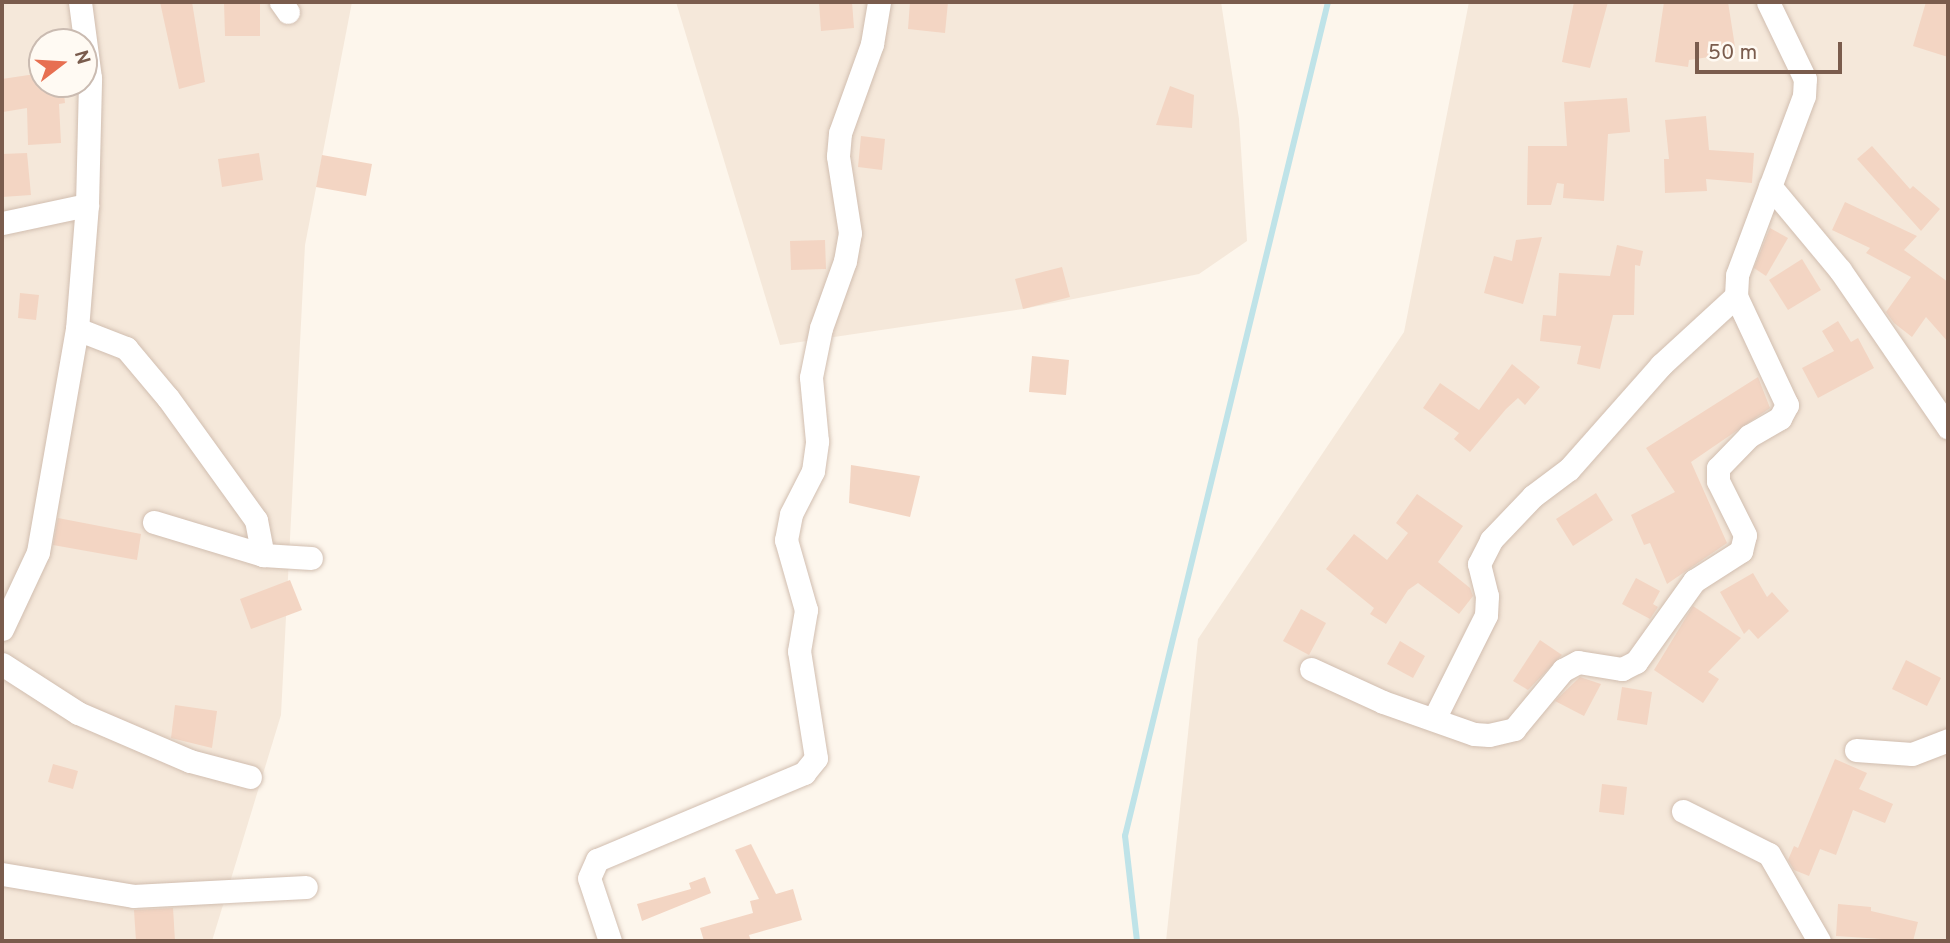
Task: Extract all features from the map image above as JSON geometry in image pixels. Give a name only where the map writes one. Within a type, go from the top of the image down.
[{"type":"street","points":[[2,629],[38,552],[77,329],[87,205],[90,78],[80,2]]},
{"type":"street","points":[[610,941],[589,878],[597,860],[804,773],[816,758],[799,651],[806,610],[786,540],[791,514],[813,471],[817,441],[811,377],[821,328],[845,261],[850,233],[838,156],[840,133],[872,44],[879,2]]},
{"type":"street","points":[[1311,669],[1383,702],[1434,717],[1474,734],[1501,732],[1527,717],[1563,670],[1578,662],[1622,669],[1636,662],[1694,581],[1741,551],[1745,535],[1718,481],[1718,468],[1749,436],[1780,418],[1787,405],[1736,296],[1737,275],[1804,96],[1805,79],[1768,2]]},
{"type":"street","points":[[1770,186],[1840,270],[1948,427]]},
{"type":"street","points":[[2,223],[87,205]]},
{"type":"street","points":[[1434,717],[1486,615],[1487,596],[1479,564],[1490,540],[1533,496],[1569,469],[1661,365],[1736,296]]},
{"type":"street","points":[[77,329],[125,348],[168,398],[256,520],[263,555]]},
{"type":"street","points":[[154,522],[263,555],[312,558]]},
{"type":"street","points":[[2,664],[78,713],[190,761],[250,777]]},
{"type":"street","points":[[1856,750],[1912,754],[1948,742]]},
{"type":"street","points":[[1683,811],[1769,854],[1819,941]]},
{"type":"street","points":[[2,874],[133,896],[306,887]]},
{"type":"shaded area","points":[[2,2],[352,2],[305,245],[281,715],[212,941],[2,941]]},
{"type":"shaded area","points":[[676,2],[1221,2],[1239,119],[1247,241],[1199,274],[1023,309],[780,345]]},
{"type":"shaded area","points":[[1469,2],[1948,2],[1948,941],[1166,941],[1198,639],[1404,332]]},
{"type":"building","points":[[160,2],[192,2],[205,82],[179,89]]},
{"type":"building","points":[[224,2],[260,2],[260,36],[225,36]]},
{"type":"building","points":[[819,2],[852,2],[854,28],[821,31]]},
{"type":"building","points":[[910,2],[948,2],[945,33],[908,29]]},
{"type":"building","points":[[1574,2],[1608,2],[1590,68],[1562,62]]},
{"type":"building","points":[[1664,2],[1728,2],[1736,53],[1689,60],[1688,67],[1655,62]]},
{"type":"building","points":[[1926,2],[1948,2],[1948,57],[1913,46]]},
{"type":"building","points":[[28,75],[28,98],[64,98],[65,103],[59,104],[61,143],[28,145],[27,108],[3,112],[2,79]]},
{"type":"building","points":[[1170,86],[1194,95],[1192,128],[1156,125]]},
{"type":"building","points":[[1627,98],[1630,132],[1608,134],[1604,201],[1563,198],[1564,184],[1557,183],[1551,205],[1527,205],[1528,146],[1567,146],[1564,102]]},
{"type":"building","points":[[1706,116],[1709,150],[1754,153],[1752,183],[1706,179],[1707,191],[1665,193],[1664,159],[1669,159],[1665,120]]},
{"type":"building","points":[[861,136],[885,139],[882,170],[858,167]]},
{"type":"building","points":[[1872,146],[1910,189],[1913,186],[1940,209],[1921,231],[1857,159]]},
{"type":"building","points":[[27,153],[31,195],[2,197],[2,154]]},
{"type":"building","points":[[259,153],[263,180],[222,187],[218,159]]},
{"type":"building","points":[[322,155],[372,164],[366,196],[316,187]]},
{"type":"building","points":[[1845,202],[1917,236],[1904,250],[1948,282],[1948,342],[1926,317],[1912,337],[1894,323],[1886,312],[1911,277],[1866,253],[1870,248],[1832,230]]},
{"type":"building","points":[[1770,228],[1788,238],[1766,276],[1754,268]]},
{"type":"building","points":[[1542,237],[1523,304],[1484,293],[1494,256],[1512,261],[1516,240]]},
{"type":"building","points":[[825,240],[826,269],[791,270],[790,241]]},
{"type":"building","points":[[1617,245],[1643,251],[1640,266],[1635,265],[1634,315],[1613,315],[1600,369],[1577,364],[1581,346],[1540,341],[1543,315],[1556,316],[1559,273],[1610,276]]},
{"type":"building","points":[[1802,259],[1821,290],[1788,310],[1769,280]]},
{"type":"building","points":[[1062,267],[1070,297],[1023,309],[1015,279]]},
{"type":"building","points":[[20,293],[39,295],[36,320],[18,318]]},
{"type":"building","points":[[1838,321],[1851,342],[1858,338],[1874,368],[1818,398],[1802,368],[1834,351],[1822,331]]},
{"type":"building","points":[[1032,356],[1069,360],[1066,395],[1029,392]]},
{"type":"building","points":[[1512,364],[1540,387],[1525,405],[1518,398],[1506,409],[1470,452],[1454,439],[1459,433],[1423,408],[1440,383],[1479,410]]},
{"type":"building","points":[[1758,377],[1770,408],[1691,462],[1727,543],[1667,584],[1650,543],[1644,545],[1631,515],[1675,492],[1646,448]]},
{"type":"building","points":[[851,465],[920,476],[910,517],[849,503]]},
{"type":"building","points":[[1596,493],[1613,520],[1573,546],[1556,519]]},
{"type":"building","points":[[1417,494],[1463,526],[1438,562],[1470,588],[1473,596],[1459,614],[1418,583],[1408,590],[1386,624],[1370,614],[1374,608],[1326,569],[1354,534],[1387,560],[1408,533],[1396,523]]},
{"type":"building","points":[[58,518],[141,534],[137,560],[53,545]]},
{"type":"building","points":[[1753,573],[1767,597],[1772,592],[1789,611],[1758,639],[1749,629],[1744,634],[1720,592]]},
{"type":"building","points":[[1636,578],[1660,591],[1653,604],[1658,607],[1650,619],[1622,604]]},
{"type":"building","points":[[290,580],[302,610],[251,629],[240,599]]},
{"type":"building","points":[[1693,606],[1741,638],[1708,672],[1719,679],[1703,703],[1654,670]]},
{"type":"building","points":[[1301,609],[1326,623],[1309,655],[1283,641]]},
{"type":"building","points":[[1540,640],[1562,655],[1528,690],[1513,681]]},
{"type":"building","points":[[1400,641],[1425,656],[1413,678],[1387,664]]},
{"type":"building","points":[[1906,660],[1941,678],[1927,706],[1892,689]]},
{"type":"building","points":[[1580,677],[1601,684],[1584,716],[1555,701]]},
{"type":"building","points":[[1622,687],[1652,692],[1647,725],[1617,720]]},
{"type":"building","points":[[175,705],[217,711],[212,748],[171,738]]},
{"type":"building","points":[[1835,759],[1867,773],[1859,789],[1893,804],[1885,823],[1853,810],[1836,855],[1820,849],[1809,876],[1794,870],[1788,860],[1794,846],[1798,848]]},
{"type":"building","points":[[53,764],[78,771],[73,789],[48,782]]},
{"type":"building","points":[[1602,784],[1627,787],[1624,815],[1599,812]]},
{"type":"building","points":[[751,844],[776,894],[793,889],[802,920],[749,935],[751,941],[704,941],[700,928],[753,913],[750,901],[759,899],[735,850]]},
{"type":"building","points":[[705,877],[711,893],[642,921],[637,904],[691,889],[689,883]]},
{"type":"building","points":[[1838,904],[1871,907],[1871,911],[1918,922],[1913,941],[1836,936]]},
{"type":"building","points":[[173,908],[175,941],[136,941],[134,910]]},
{"type":"waterway","points":[[1137,941],[1125,836],[1328,2]]}]
